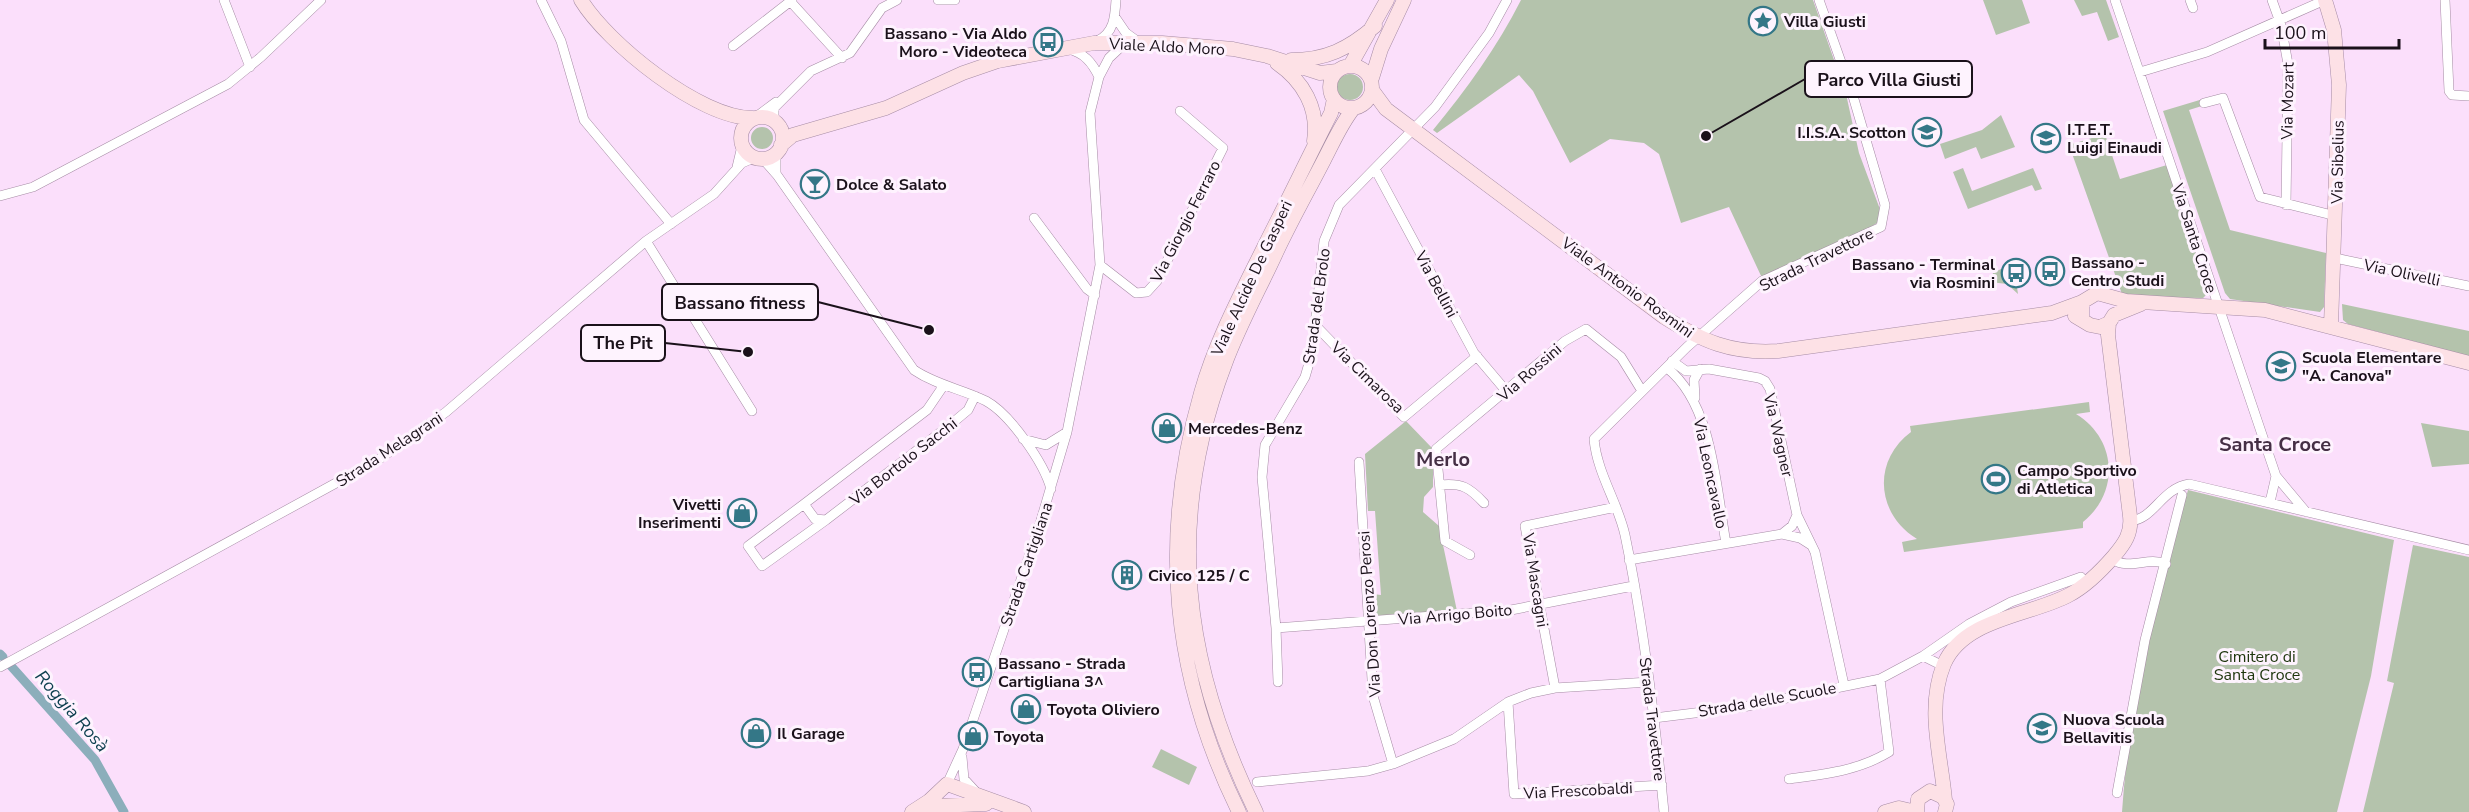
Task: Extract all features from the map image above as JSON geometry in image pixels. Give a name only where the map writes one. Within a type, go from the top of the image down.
[{"type":"main road","name":"Viale Aldo Moro","points":[[581,0],[605,32],[630,57],[658,77],[712,107],[733,116],[777,123],[820,126]]},
{"type":"main road","name":"Viale Alcide De Gasperi","points":[[1238,811],[1206,730],[1193,687],[1180,624],[1175,562],[1180,486],[1201,391],[1227,323],[1331,113],[1331,79],[1344,69],[1374,26],[1387,0]]},
{"type":"main road","name":"Viale Alcide De Gasperi","points":[[1256,812],[1219,728],[1206,686],[1192,621],[1188,563],[1193,490],[1202,443],[1225,364],[1291,222],[1357,108],[1366,103],[1381,49],[1404,0]]},
{"type":"main road","name":"Via Sibelius","points":[[2325,0],[2334,30],[2339,85],[2331,326]]},
{"type":"main road","points":[[1273,58],[1307,60],[1333,53],[1352,45],[1374,26]]},
{"type":"main road","name":"Viale Aldo Moro","points":[[712,107],[727,120],[742,143],[759,158],[778,149],[793,135],[886,108],[963,73],[998,62],[1094,43],[1132,41],[1201,46],[1273,58],[1320,73],[1344,69]]},
{"type":"main road","points":[[1273,58],[1288,70],[1305,90],[1312,106],[1315,125],[1313,149]]},
{"type":"main road","points":[[1344,69],[1361,69],[1372,84]]},
{"type":"main road","name":"Viale Aldo Moro","points":[[1309,70],[1332,95]]},
{"type":"main road","name":"Viale Antonio Rosmini","points":[[1372,84],[1386,109],[1664,317],[1697,338],[1741,350],[1778,351],[2052,313],[2082,302],[2097,292],[2110,298],[2144,303],[2265,310],[2469,363]]},
{"type":"main road","points":[[1332,95],[1341,106],[1386,109]]},
{"type":"main road","points":[[742,143],[745,125],[755,118]]},
{"type":"main road","points":[[777,123],[783,138],[778,149]]},
{"type":"main road","points":[[1945,806],[1934,706],[1947,658],[1966,638],[1982,628],[2078,590],[2112,559],[2128,538],[2131,521],[2108,335],[2115,308],[2110,298]]},
{"type":"main road","points":[[2082,302],[2086,322],[2100,337],[2111,357]]},
{"type":"main road","name":"Viale Antonio Rosmini","points":[[2052,313],[2100,327],[2144,303]]},
{"type":"main road","points":[[1919,804],[1942,774]]},
{"type":"main road","points":[[947,784],[1024,812]]},
{"type":"main road","name":"Strada Cartigliana","points":[[913,812],[947,784]]},
{"type":"main road","points":[[1888,811],[1919,804],[1937,792],[1945,806]]},
{"type":"main road","points":[[913,812],[934,806],[998,804]]},
{"type":"street","points":[[224,0],[250,67]]},
{"type":"street","points":[[0,196],[33,187],[228,84],[250,67],[321,0]]},
{"type":"street","points":[[541,0],[561,41],[584,120],[671,224]]},
{"type":"street","points":[[755,118],[781,99],[811,71],[850,53],[882,8],[897,0]]},
{"type":"street","points":[[938,0],[955,0]]},
{"type":"street","points":[[1094,43],[1109,34],[1115,17],[1116,0]]},
{"type":"street","name":"Strada del Brolo","points":[[1278,682],[1276,628],[1262,470],[1265,445],[1305,377],[1315,325],[1324,241],[1339,205],[1415,129],[1453,84],[1489,33],[1507,0]]},
{"type":"street","name":"Strada Travettore","points":[[1664,812],[1649,682],[1629,560],[1616,507],[1597,457],[1594,439],[1697,338],[1762,281],[1881,227],[1885,205],[1853,96],[1820,0]]},
{"type":"street","name":"Via Santa Croce","points":[[2115,0],[2276,476],[2306,512]]},
{"type":"street","name":"Via Mozart","points":[[2272,0],[2289,64],[2286,205]]},
{"type":"street","points":[[2140,72],[2207,52],[2325,0]]},
{"type":"street","points":[[2445,0],[2449,91],[2452,95],[2469,96]]},
{"type":"street","points":[[733,46],[790,1],[842,58]]},
{"type":"street","points":[[1115,17],[1132,41]]},
{"type":"street","name":"Strada Cartigliana","points":[[947,784],[963,749],[1051,489],[1067,432],[1100,265],[1089,131],[1090,113],[1099,77],[1109,58],[1132,41]]},
{"type":"street","points":[[1062,48],[1083,55],[1094,66],[1099,77]]},
{"type":"street","points":[[2204,103],[2223,98],[2258,195],[2266,200],[2336,216]]},
{"type":"street","points":[[777,123],[774,108],[781,99]]},
{"type":"street","name":"Via Giorgio Ferraro","points":[[1100,265],[1136,293],[1147,292],[1157,281],[1223,148],[1180,111]]},
{"type":"street","name":"Strada Melagrani","points":[[735,170],[742,143]]},
{"type":"street","points":[[777,175],[774,167],[778,149]]},
{"type":"street","points":[[759,158],[777,175],[914,370],[944,385],[975,396],[994,407],[1023,439],[1047,474],[1051,489]]},
{"type":"street","name":"Strada Melagrani","points":[[0,667],[378,460],[446,412],[646,241],[714,194],[747,160],[759,158]]},
{"type":"street","name":"Via Bellini","points":[[1375,169],[1477,356],[1508,392]]},
{"type":"street","points":[[1034,218],[1087,289],[1095,295]]},
{"type":"street","points":[[646,241],[752,411]]},
{"type":"street","name":"Via Olivelli","points":[[2335,258],[2469,286]]},
{"type":"street","name":"Via Cimarosa","points":[[1315,325],[1404,417],[1477,356]]},
{"type":"street","name":"Via Rossini","points":[[1470,555],[1445,540],[1436,449],[1508,392],[1565,341],[1586,329],[1621,357],[1642,390]]},
{"type":"street","name":"Via Wagner","points":[[1670,364],[1686,371],[1700,369],[1766,381],[1770,389],[1797,515],[1812,545],[1844,685]]},
{"type":"street","name":"Via Leoncavallo","points":[[1670,364],[1696,403]]},
{"type":"street","name":"Via Leoncavallo","points":[[1700,369],[1694,380],[1696,403],[1710,454],[1726,543]]},
{"type":"street","name":"Via Bortolo Sacchi","points":[[944,385],[927,410],[748,546],[762,566],[826,520],[968,410],[975,396]]},
{"type":"street","points":[[1039,445],[1056,440],[1067,432]]},
{"type":"street","points":[[1023,439],[1039,445],[1060,460]]},
{"type":"street","points":[[1034,455],[1042,461],[1060,460]]},
{"type":"street","name":"Via Don Lorenzo Perosi","points":[[1359,462],[1373,696],[1393,764]]},
{"type":"street","points":[[2270,502],[2276,476]]},
{"type":"street","points":[[1440,485],[1458,483],[1468,487],[1484,503]]},
{"type":"street","points":[[2131,521],[2143,518],[2170,490],[2189,484],[2469,550]]},
{"type":"street","points":[[2117,793],[2145,640],[2166,564],[2181,495]]},
{"type":"street","points":[[804,504],[815,519],[826,520]]},
{"type":"street","name":"Via Mascagni","points":[[1556,688],[1526,526],[1616,507]]},
{"type":"street","points":[[1782,534],[1797,515]]},
{"type":"street","name":"Via Leoncavallo","points":[[1629,560],[1782,534],[1800,538],[1812,545]]},
{"type":"street","points":[[2112,559],[2125,565],[2159,561],[2166,564]]},
{"type":"street","name":"Strada delle Scuole","points":[[1654,718],[1743,706],[1880,679],[1923,656],[1961,629],[2007,604],[2043,588],[2081,577]]},
{"type":"street","name":"Via Arrigo Boito","points":[[1276,628],[1511,610],[1633,586]]},
{"type":"street","points":[[2007,604],[2018,615]]},
{"type":"street","points":[[1923,656],[1943,666]]},
{"type":"street","points":[[1789,779],[1860,766],[1889,752],[1880,679]]},
{"type":"street","points":[[1257,782],[1368,771],[1393,764],[1454,739],[1508,702],[1531,693],[1556,688],[1649,682]]},
{"type":"street","name":"Via Frescobaldi","points":[[1508,702],[1514,794],[1662,785]]},
{"type":"street","points":[[963,749],[961,765],[964,779],[984,799]]},
{"type":"green space","points":[[1521,0],[1813,0],[1846,94],[1859,153],[1881,212],[1877,223],[1855,237],[1762,278],[1729,207],[1681,223],[1659,154],[1644,143],[1610,139],[1570,163],[1533,91],[1519,75],[1437,133],[1433,130],[1481,67]]},
{"type":"green space","points":[[1983,0],[2022,0],[2030,23],[1996,35]]},
{"type":"green space","points":[[2074,0],[2106,0],[2119,37],[2108,41],[2097,12],[2082,16]]},
{"type":"green space","points":[[1350,74],[1359,78],[1363,87],[1359,96],[1350,100],[1341,96],[1337,87],[1341,78]]},
{"type":"green space","points":[[2203,99],[2205,105],[2189,110],[2230,230],[2326,253],[2324,307],[2320,312],[2230,299],[2225,293],[2163,111]]},
{"type":"green space","points":[[2001,115],[2015,147],[1981,159],[1976,147],[1945,159],[1940,144],[1982,130]]},
{"type":"green space","points":[[762,127],[770,130],[773,138],[770,146],[762,149],[754,146],[751,138],[754,130]]},
{"type":"green space","points":[[2105,134],[2120,179],[2167,165],[2208,284],[2208,293],[2203,298],[2123,297],[2069,145]]},
{"type":"green space","points":[[1963,168],[1972,191],[2033,168],[2042,189],[2035,191],[2032,185],[1968,209],[1953,172]]},
{"type":"green space","points":[[2003,268],[2015,274],[2018,294],[2007,284],[1990,282],[1993,273]]},
{"type":"green space","points":[[2342,304],[2469,331],[2469,356],[2348,324],[2343,320]]},
{"type":"green space","name":"Campo Sportivo di Atletica","points":[[2089,402],[2090,412],[2076,414],[2100,437],[2109,466],[2108,481],[2103,496],[2095,510],[2083,522],[2083,528],[1904,552],[1902,542],[1917,539],[1893,516],[1884,487],[1885,472],[1890,457],[1898,444],[1911,432],[1910,426]]},
{"type":"green space","points":[[1406,421],[1433,449],[1433,487],[1424,497],[1423,512],[1439,526],[1457,611],[1375,616],[1373,594],[1381,595],[1375,511],[1368,511],[1365,454]]},
{"type":"green space","points":[[2421,423],[2469,431],[2469,464],[2432,467]]},
{"type":"green space","name":"Cimitero di Santa Croce","points":[[2188,490],[2394,540],[2371,676],[2337,812],[2122,812],[2131,730],[2146,650]]},
{"type":"green space","points":[[2413,545],[2469,557],[2469,812],[2363,812],[2394,683],[2387,681]]},
{"type":"green space","points":[[1161,749],[1197,767],[1189,785],[1152,767]]},
{"type":"waterway","name":"Roggia Rosà","points":[[0,654],[3,657]]},
{"type":"waterway","name":"Roggia Rosà","points":[[11,666],[95,760],[124,812]]},
{"type":"place","name":"Villa Giusti","points":[[1763,21]]},
{"type":"place","name":"Bassano - Via Aldo Moro - Videoteca","points":[[1048,42]]},
{"type":"place","name":"I.I.S.A. Scotton","points":[[1927,132]]},
{"type":"place","name":"Parco Villa Giusti","points":[[1706,136]]},
{"type":"place","name":"I.T.E.T. Luigi Einaudi","points":[[2046,138]]},
{"type":"place","name":"Dolce & Salato","points":[[815,184]]},
{"type":"place","name":"Bassano - Centro Studi","points":[[2050,271]]},
{"type":"place","name":"Bassano - Terminal via Rosmini","points":[[2016,273]]},
{"type":"place","name":"Bassano fitness","points":[[929,330]]},
{"type":"place","name":"The Pit","points":[[748,352]]},
{"type":"place","name":"Scuola Elementare \"A. Canova\"","points":[[2281,366]]},
{"type":"place","name":"Mercedes-Benz","points":[[1167,428]]},
{"type":"place","name":"Campo Sportivo di Atletica","points":[[1996,479]]},
{"type":"place","name":"Vivetti Inserimenti","points":[[742,513]]},
{"type":"place","name":"Civico 125 / C","points":[[1127,575]]},
{"type":"place","name":"Bassano - Strada Cartigliana 3^","points":[[977,672]]},
{"type":"place","name":"Toyota Oliviero","points":[[1026,709]]},
{"type":"place","name":"Nuova Scuola Bellavitis","points":[[2042,728]]},
{"type":"place","name":"Il Garage","points":[[756,733]]},
{"type":"place","name":"Toyota","points":[[973,736]]},
{"type":"district","name":"Santa Croce","points":[[2275,444]]},
{"type":"district","name":"Merlo","points":[[1443,459]]}]
